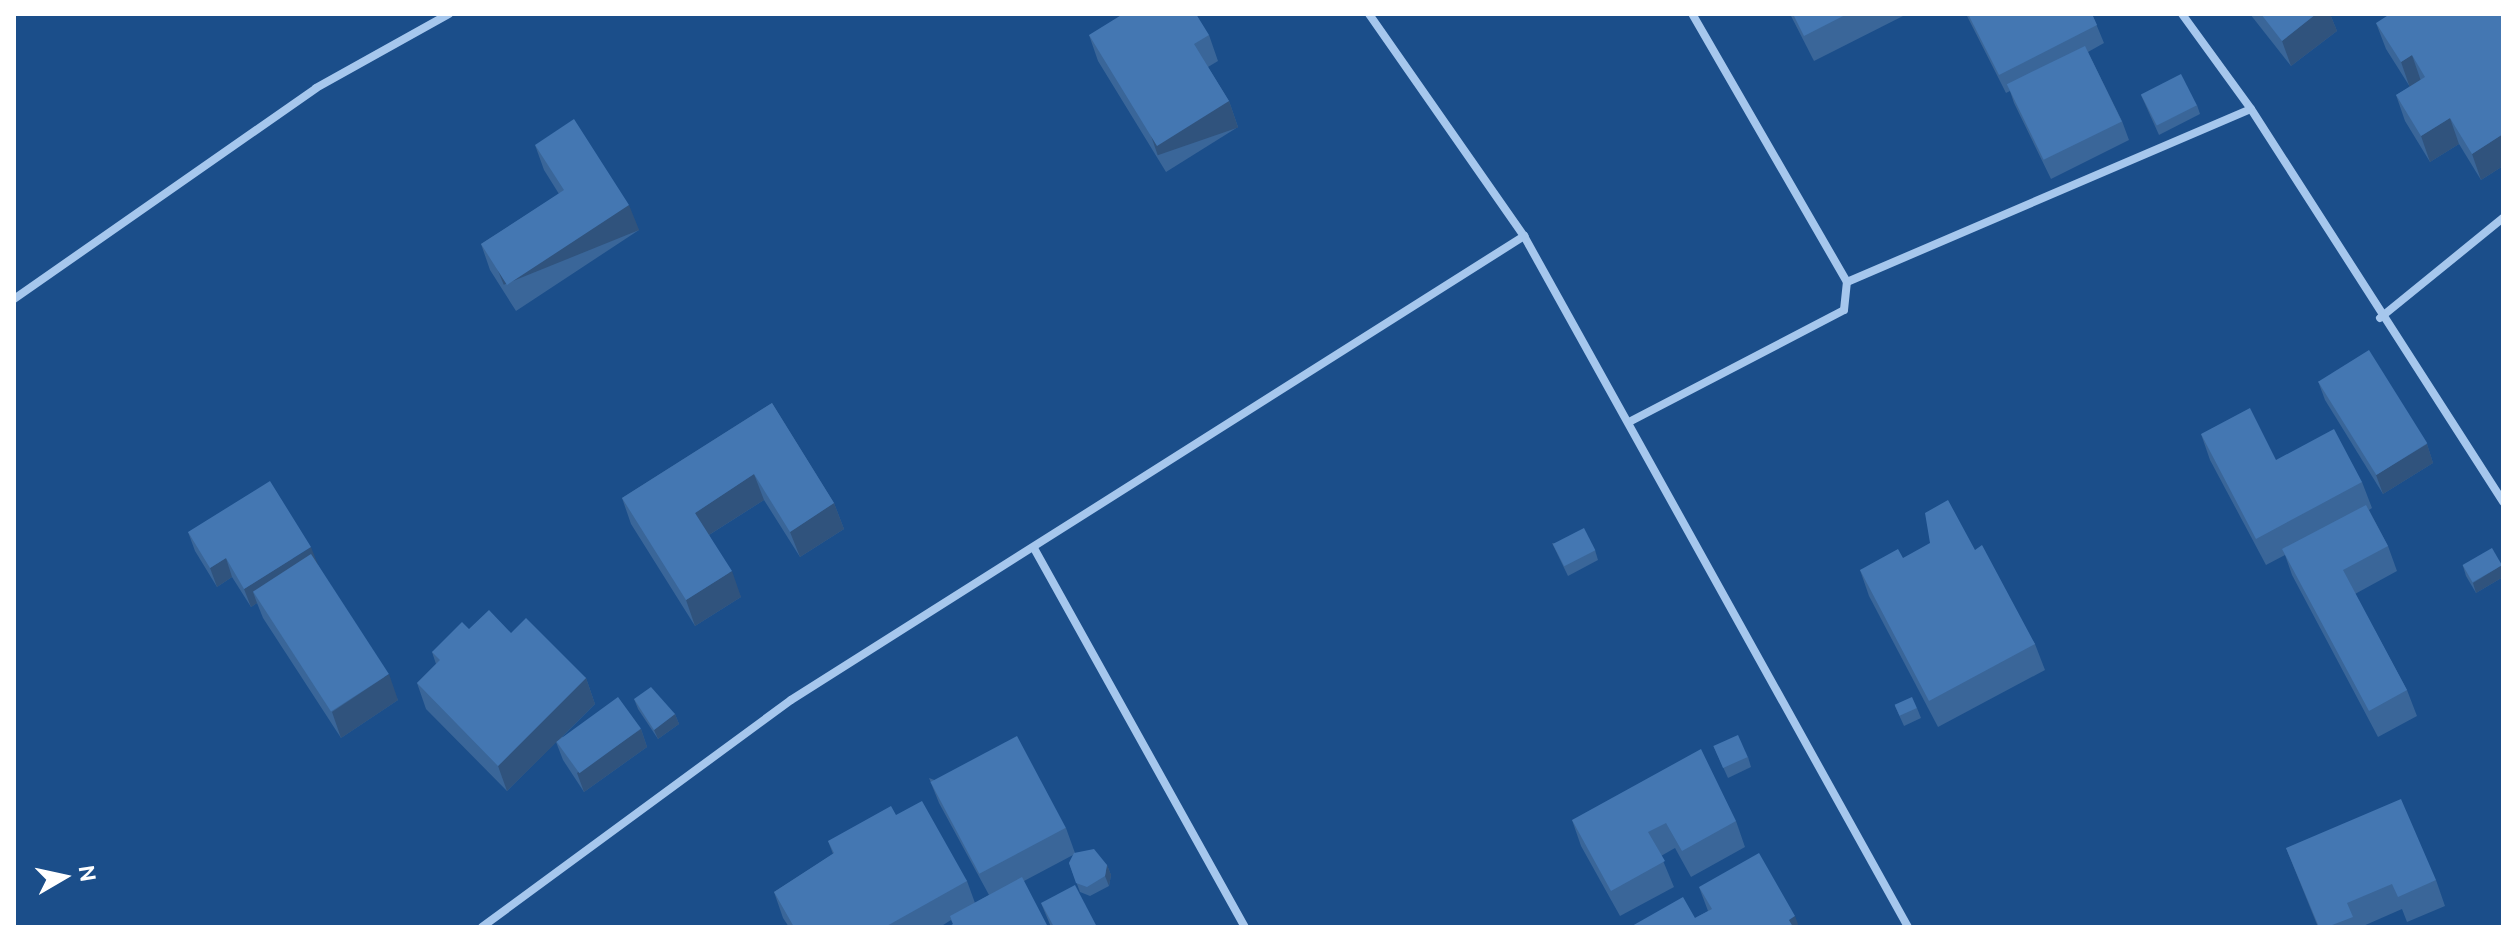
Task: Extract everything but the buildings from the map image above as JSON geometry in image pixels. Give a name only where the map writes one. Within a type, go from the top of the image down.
[{"type":"street","points":[[14,299],[316,88],[449,14]]},
{"type":"street","points":[[1369,14],[1524,236],[1908,927]]},
{"type":"street","points":[[1629,422],[1844,310],[1847,282],[1692,14]]},
{"type":"street","points":[[2182,14],[2251,109],[2380,318],[2503,502]]},
{"type":"street","points":[[1847,282],[2251,109]]},
{"type":"street","points":[[2380,318],[2503,218]]},
{"type":"street","points":[[482,927],[791,700],[1035,550],[1524,236]]},
{"type":"street","points":[[1035,550],[1245,927]]}]
